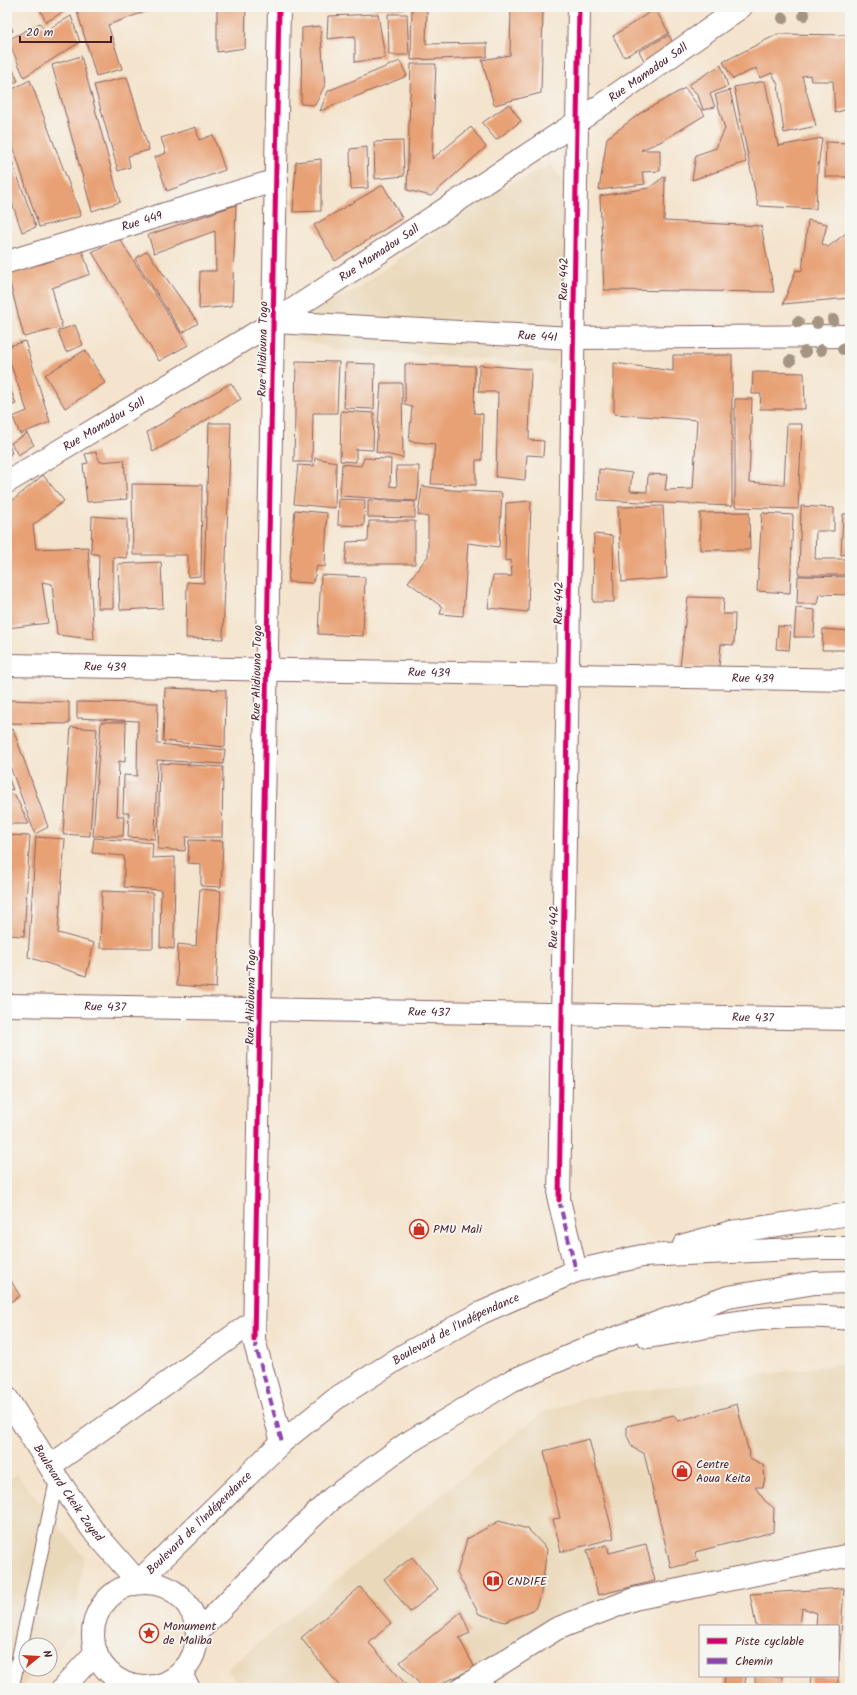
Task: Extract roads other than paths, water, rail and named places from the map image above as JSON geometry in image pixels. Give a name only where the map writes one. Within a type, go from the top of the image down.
[{"type":"main road","name":"Rue Alidiouna Togo","points":[[279,7],[277,180],[254,1331],[282,1442]]},
{"type":"main road","name":"Rue 442","points":[[576,1271],[559,1200],[579,7]]},
{"type":"main road","name":"Rue Mamadou Sall","points":[[7,482],[274,322],[577,122],[741,7]]},
{"type":"main road","name":"Rue 449","points":[[7,262],[277,180]]},
{"type":"main road","name":"Rue 441","points":[[274,322],[573,338],[850,336]]},
{"type":"main road","name":"Rue 439","points":[[7,665],[850,680]]},
{"type":"main road","name":"Rue 437","points":[[7,1005],[850,1019]]},
{"type":"main road","points":[[642,1256],[731,1232],[850,1214]]},
{"type":"main road","name":"Boulevard de l'Indépendance","points":[[138,1582],[282,1442],[338,1397],[404,1355],[481,1313],[576,1271],[642,1256],[818,1248],[850,1248]]},
{"type":"main road","points":[[197,1633],[277,1551],[332,1498],[400,1449],[511,1382],[588,1348],[728,1297],[815,1283],[850,1282]]},
{"type":"main road","points":[[588,1348],[733,1322],[822,1315],[850,1319]]},
{"type":"main road","points":[[53,1472],[254,1331]]},
{"type":"main road","name":"Boulevard Ckeik Zayed","points":[[7,1398],[53,1472],[92,1530],[138,1582]]},
{"type":"main road","points":[[462,1688],[556,1629],[634,1599],[850,1555]]},
{"type":"main road","points":[[138,1582],[155,1583],[172,1590],[185,1601],[194,1616],[197,1633],[196,1648],[184,1681],[167,1683],[151,1688],[134,1686],[117,1679],[104,1667],[96,1652],[93,1637],[94,1621],[100,1607],[110,1595],[123,1587],[138,1582]]},
{"type":"main road","points":[[63,1688],[96,1652]]},
{"type":"lane","points":[[12,1688],[53,1472]]},
{"type":"place","name":"PMU Mali","points":[[419,1229]]},
{"type":"place","name":"Centre Aoua Keita","points":[[682,1471]]},
{"type":"place","name":"CNDIFE","points":[[493,1581]]},
{"type":"place","name":"Monument de Maliba","points":[[149,1633]]}]
